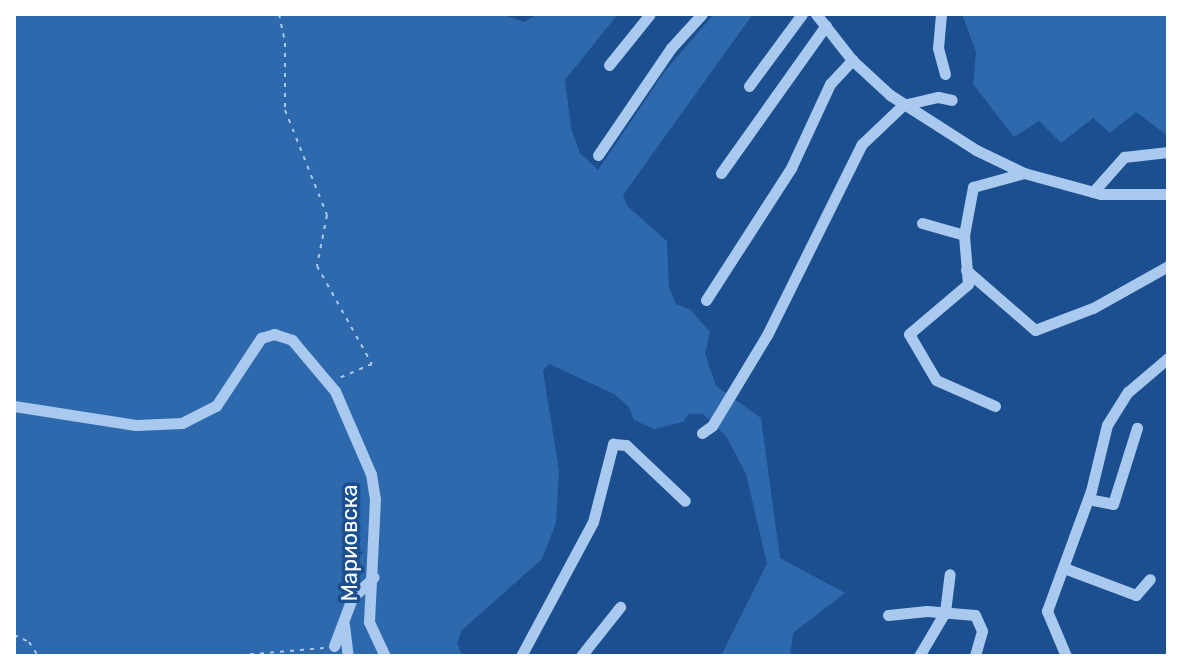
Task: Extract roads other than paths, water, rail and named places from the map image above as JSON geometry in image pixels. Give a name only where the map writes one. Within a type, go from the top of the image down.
[{"type":"street","points":[[609,65],[650,14]]},
{"type":"street","points":[[598,155],[671,48],[702,14]]},
{"type":"street","points":[[749,86],[802,14]]},
{"type":"street","points":[[816,14],[852,60],[903,105],[936,129],[1024,173],[1093,192],[1168,194]]},
{"type":"street","points":[[941,14],[938,48],[945,74]]},
{"type":"street","points":[[721,173],[826,25]]},
{"type":"street","points":[[706,300],[791,168],[830,84],[852,60]]},
{"type":"street","points":[[702,433],[712,426],[767,335],[856,153],[903,105],[952,100]]},
{"type":"street","points":[[1093,192],[1124,157],[1168,152]]},
{"type":"street","points":[[995,406],[938,383],[909,339],[915,327],[964,291],[964,235],[975,184],[1010,181],[1024,173]]},
{"type":"street","points":[[922,223],[964,235]]},
{"type":"street","points":[[966,269],[1035,330],[1093,308],[1168,266]]},
{"type":"street","name":"Мариовска","points":[[14,406],[123,424],[182,423],[216,406],[261,338],[274,334],[302,349],[328,381],[371,474],[374,577],[369,622],[385,656]]},
{"type":"street","points":[[1066,656],[1047,611],[1088,499],[1116,408],[1168,358]]},
{"type":"street","points":[[1088,499],[1113,504],[1137,428]]},
{"type":"street","points":[[521,656],[593,522],[613,444],[626,445],[685,501]]},
{"type":"street","points":[[1064,568],[1136,595],[1150,579]]},
{"type":"street","points":[[919,656],[945,612],[950,574]]},
{"type":"street","points":[[334,646],[343,618],[359,587],[374,577]]},
{"type":"street","points":[[581,656],[620,607]]},
{"type":"street","points":[[888,615],[945,612],[975,615],[982,624],[975,656]]},
{"type":"street","points":[[343,618],[348,656]]}]
